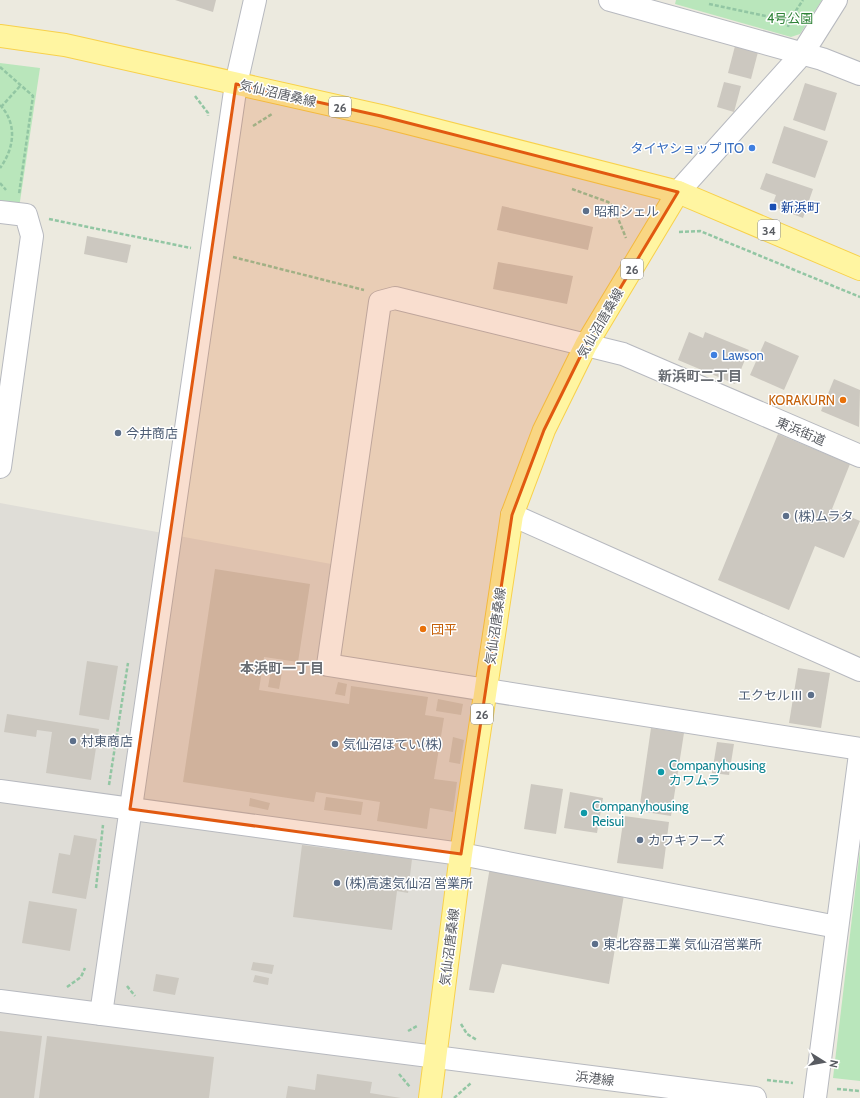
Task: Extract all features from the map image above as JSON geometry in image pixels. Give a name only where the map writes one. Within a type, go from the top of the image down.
[{"type":"main road","name":"気仙沼唐桑線","points":[[0,36],[66,45],[389,118],[678,192],[586,346],[544,430],[512,515],[461,854],[430,1098]]},
{"type":"main road","name":"34","points":[[678,192],[860,269]]},
{"type":"street","points":[[101,1014],[236,84],[255,0]]},
{"type":"street","points":[[610,0],[792,52],[822,59],[860,74]]},
{"type":"street","points":[[678,192],[836,0]]},
{"type":"street","points":[[0,212],[22,206],[32,236],[0,467]]},
{"type":"street","points":[[395,298],[380,302],[328,665],[860,749]]},
{"type":"street","name":"東浜街道","points":[[395,298],[623,354],[860,456]]},
{"type":"street","points":[[512,515],[860,670]]},
{"type":"street","points":[[815,1098],[860,754]]},
{"type":"street","points":[[0,791],[461,854],[837,927]]},
{"type":"street","name":"浜港線","points":[[0,1001],[435,1058],[759,1089]]},
{"type":"path","points":[[792,52],[789,21],[803,0]]},
{"type":"path","points":[[707,3],[789,21]]},
{"type":"path","points":[[0,67],[34,96],[22,206],[67,221],[191,248]]},
{"type":"path","points":[[0,168],[8,157],[13,141],[12,125],[1,106],[21,85]]},
{"type":"path","points":[[191,94],[208,112],[208,120]]},
{"type":"path","points":[[250,129],[254,124],[272,114],[277,115]]},
{"type":"path","points":[[565,187],[608,202],[613,206],[627,245]]},
{"type":"path","points":[[673,236],[679,232],[700,232],[860,297]]},
{"type":"path","points":[[190,256],[192,240]]},
{"type":"path","points":[[226,255],[395,298]]},
{"type":"path","points":[[95,893],[106,806],[129,658]]},
{"type":"path","points":[[63,989],[81,977],[86,964]]},
{"type":"path","points":[[123,979],[130,992],[140,1000]]},
{"type":"path","points":[[461,1020],[461,1024],[468,1034],[479,1041]]},
{"type":"path","points":[[402,1033],[416,1028],[420,1023]]},
{"type":"path","points":[[759,1089],[793,1083]]},
{"type":"highlighted area","points":[[236,84],[381,116],[678,192],[586,345],[544,430],[512,515],[461,854],[130,809]]},
{"type":"shaded area","points":[[0,503],[342,566],[328,665],[486,690],[431,1098],[0,1098]]},
{"type":"green space","name":"4号公園","points":[[676,0],[822,0],[800,34],[791,37],[675,4]]},
{"type":"green space","points":[[0,63],[40,68],[19,208],[0,206]]},
{"type":"green space","points":[[860,850],[860,1081],[833,1078]]},
{"type":"building","points":[[175,0],[216,0],[213,12]]},
{"type":"building","points":[[735,46],[758,52],[751,79],[728,73]]},
{"type":"building","points":[[724,82],[741,86],[734,112],[717,107]]},
{"type":"building","points":[[805,83],[837,93],[825,131],[793,120]]},
{"type":"building","points":[[784,126],[828,141],[815,178],[772,163]]},
{"type":"building","points":[[766,173],[813,189],[803,218],[772,206],[776,195],[760,189]]},
{"type":"building","points":[[502,206],[593,227],[588,250],[497,230]]},
{"type":"building","points":[[87,236],[131,245],[127,263],[84,254]]},
{"type":"building","points":[[498,262],[573,276],[567,304],[493,289]]},
{"type":"building","name":"Lawson","points":[[689,332],[703,338],[705,332],[749,350],[735,384],[678,360]]},
{"type":"building","points":[[765,341],[799,356],[784,390],[750,375]]},
{"type":"building","name":"KORAKURN","points":[[834,379],[860,390],[859,427],[821,411]]},
{"type":"building","points":[[778,434],[850,464],[832,509],[860,521],[844,558],[815,546],[789,610],[718,580]]},
{"type":"building","points":[[215,569],[310,584],[298,662],[264,657],[259,690],[349,704],[351,686],[428,697],[425,715],[444,718],[434,779],[457,782],[453,812],[430,808],[427,829],[377,821],[380,802],[316,792],[314,802],[183,782]]},
{"type":"building","points":[[87,661],[118,666],[109,720],[79,715]]},
{"type":"building","points":[[272,665],[283,667],[279,689],[268,687]]},
{"type":"building","points":[[798,668],[830,673],[821,728],[789,723]]},
{"type":"building","points":[[338,682],[347,684],[345,696],[335,694]]},
{"type":"building","points":[[438,699],[463,704],[461,715],[436,711]]},
{"type":"building","points":[[7,714],[99,729],[91,780],[46,773],[52,732],[37,730],[36,737],[4,732]]},
{"type":"building","name":"Companyhousing カワムラ","points":[[651,728],[684,733],[671,816],[639,811]]},
{"type":"building","points":[[453,737],[464,740],[460,764],[449,762]]},
{"type":"building","points":[[717,742],[734,744],[729,775],[712,773]]},
{"type":"building","points":[[531,784],[563,789],[556,834],[524,829]]},
{"type":"building","name":"Companyhousing Reisui","points":[[570,792],[603,798],[597,833],[564,828]]},
{"type":"building","points":[[326,797],[363,802],[361,815],[324,810]]},
{"type":"building","points":[[250,798],[270,803],[268,810],[249,806]]},
{"type":"building","points":[[624,816],[669,822],[663,869],[617,863]]},
{"type":"building","points":[[74,835],[97,839],[86,899],[52,893],[59,853],[70,855]]},
{"type":"building","points":[[302,845],[412,859],[408,893],[397,891],[392,930],[293,917]]},
{"type":"building","points":[[490,867],[624,895],[609,984],[502,964],[494,993],[469,990]]},
{"type":"building","points":[[29,901],[77,909],[70,951],[22,943]]},
{"type":"building","points":[[253,962],[274,965],[272,974],[251,970]]},
{"type":"building","points":[[156,974],[179,978],[175,995],[153,991]]},
{"type":"building","points":[[255,975],[269,978],[268,985],[253,982]]},
{"type":"building","points":[[0,1031],[42,1036],[34,1098],[0,1098]]},
{"type":"building","points":[[47,1036],[214,1057],[209,1098],[39,1098]]},
{"type":"building","points":[[317,1074],[372,1082],[370,1093],[401,1098],[286,1098],[288,1086],[315,1090]]},
{"type":"place","name":"タイヤショップ ITO","points":[[752,148]]},
{"type":"place","name":"新浜町","points":[[773,207]]},
{"type":"place","name":"昭和シェル","points":[[586,211]]},
{"type":"place","name":"Lawson","points":[[714,355]]},
{"type":"place","name":"KORAKURN","points":[[843,400]]},
{"type":"place","name":"今井商店","points":[[118,433]]},
{"type":"place","name":"(株)ムラタ","points":[[786,516]]},
{"type":"place","name":"団平","points":[[423,629]]},
{"type":"place","name":"エクセルⅢ","points":[[811,695]]},
{"type":"place","name":"村東商店","points":[[73,741]]},
{"type":"place","name":"気仙沼ほてい(株)","points":[[335,744]]},
{"type":"place","name":"Companyhousing カワムラ","points":[[661,772]]},
{"type":"place","name":"Companyhousing Reisui","points":[[584,813]]},
{"type":"place","name":"カワキフーズ","points":[[640,840]]},
{"type":"place","name":"(株)高速気仙沼 営業所","points":[[337,883]]},
{"type":"place","name":"東北容器工業 気仙沼営業所","points":[[595,944]]},
{"type":"district","name":"新浜町二丁目","points":[[700,376]]},
{"type":"district","name":"本浜町一丁目","points":[[282,668]]}]
